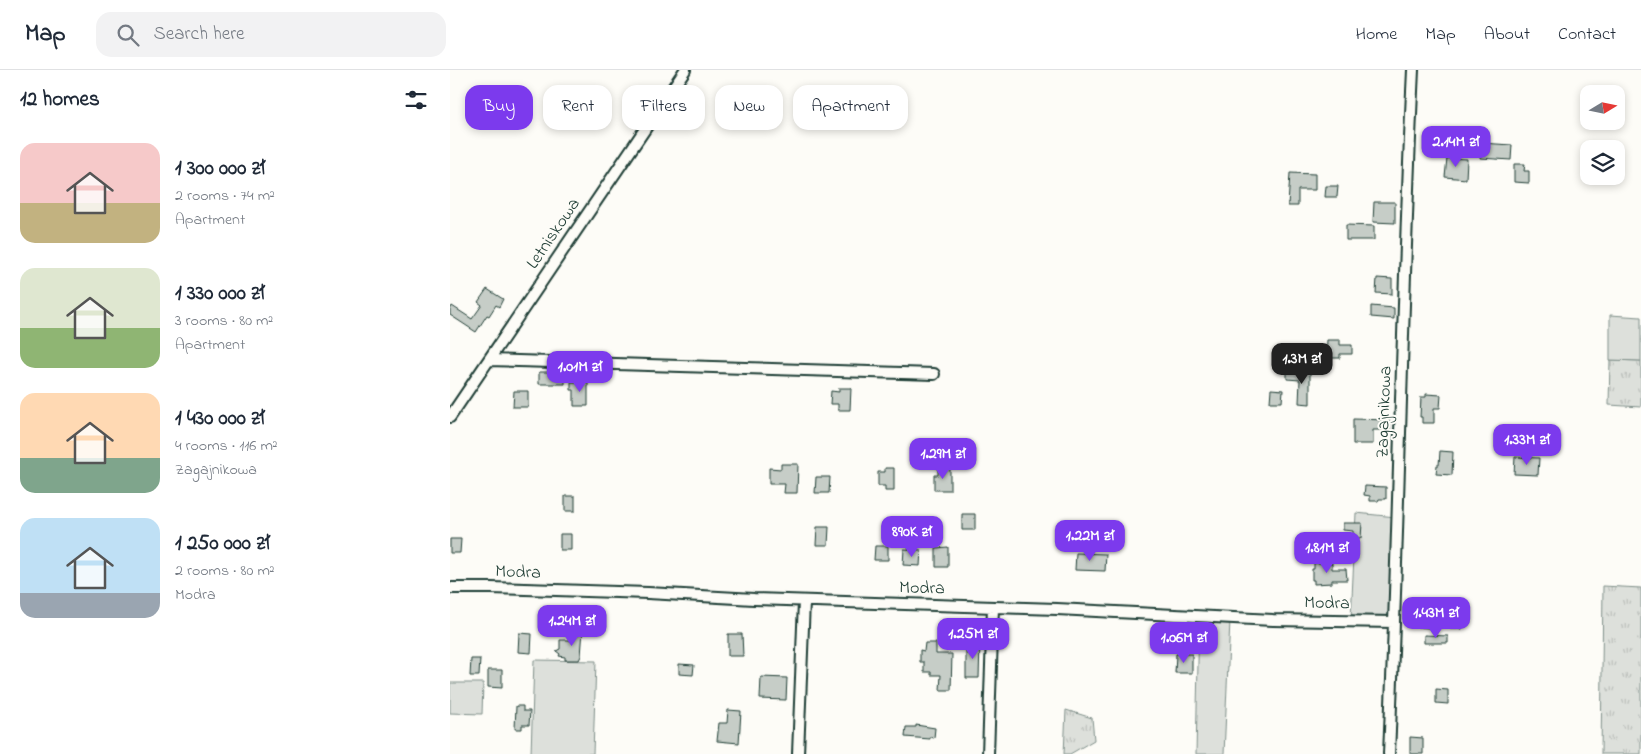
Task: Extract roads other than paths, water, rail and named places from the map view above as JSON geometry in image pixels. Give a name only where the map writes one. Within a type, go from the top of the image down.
[{"type":"street","name":"Letniskowa","points":[[450,417],[685,70]]},
{"type":"street","name":"Zagajnikowa","points":[[1389,754],[1405,250],[1413,70]]},
{"type":"street","points":[[489,360],[934,374]]},
{"type":"street","name":"Modra","points":[[450,588],[648,593],[1273,620],[1394,622]]},
{"type":"street","points":[[798,754],[804,601]]},
{"type":"street","points":[[988,754],[994,607]]}]
